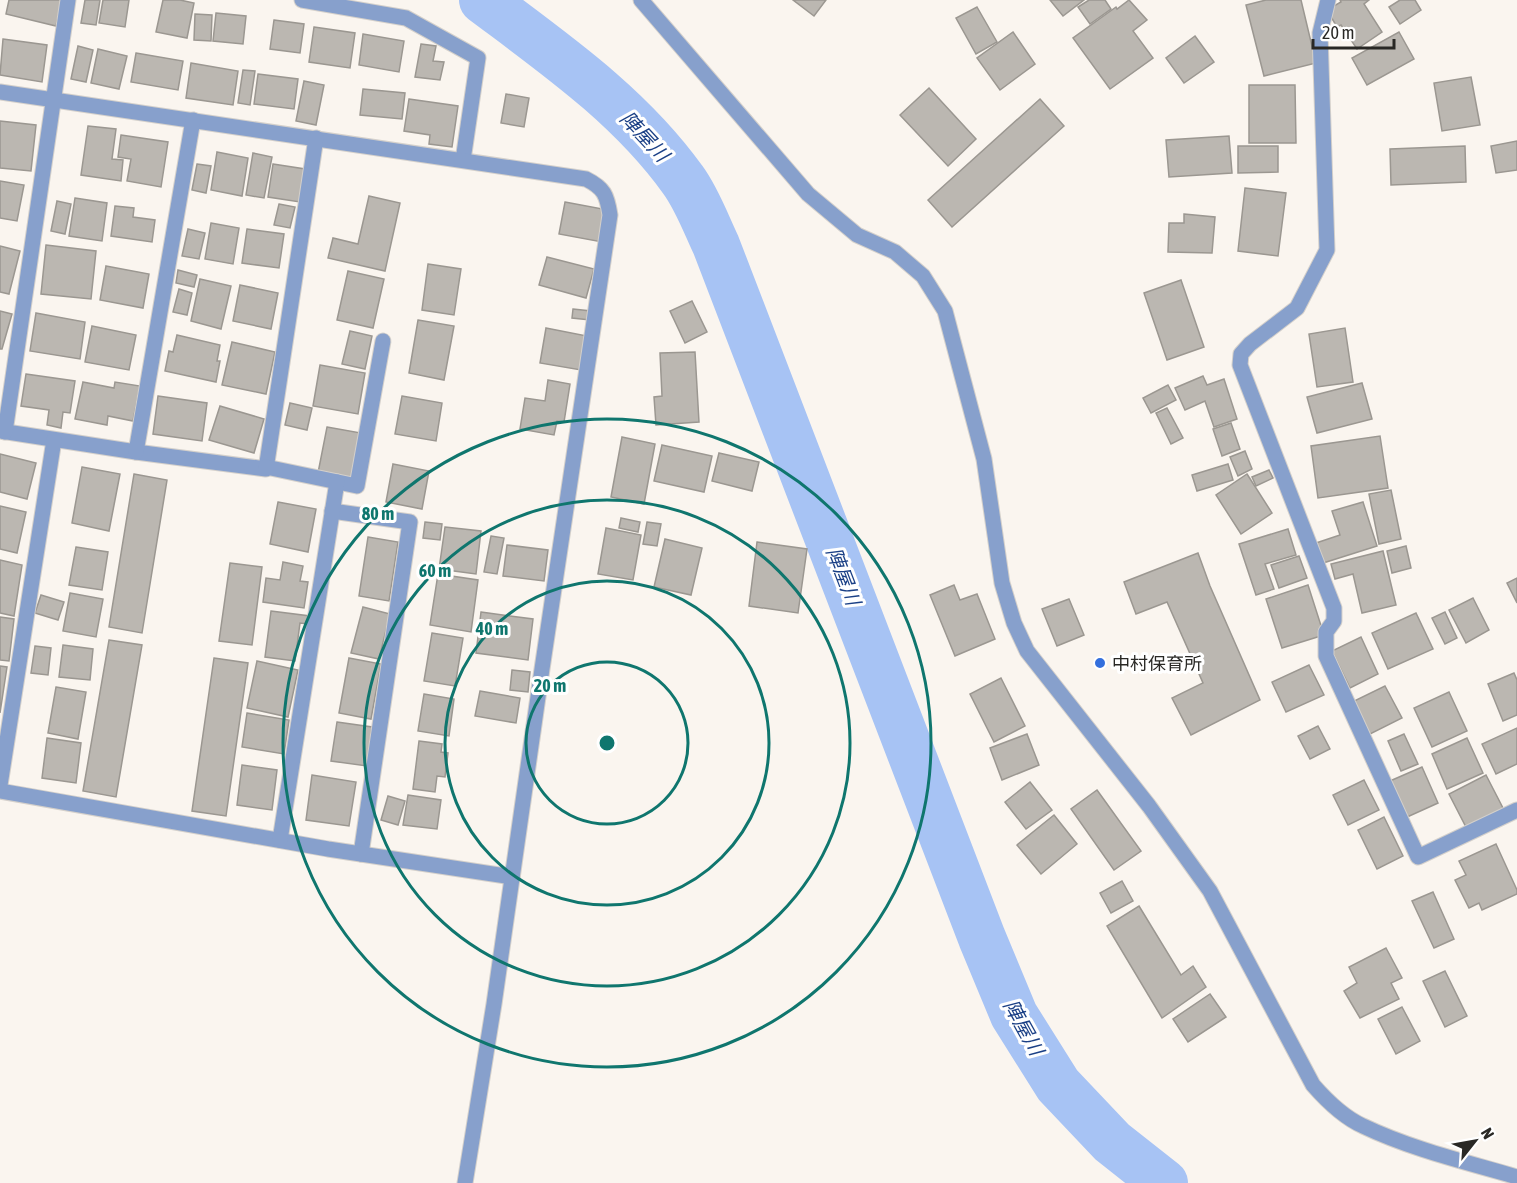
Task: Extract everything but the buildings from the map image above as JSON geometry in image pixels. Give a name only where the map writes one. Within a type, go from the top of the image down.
[{"type":"street","points":[[68,0],[2,431],[136,452],[266,469],[266,467],[357,486],[383,341]]},
{"type":"street","points":[[302,0],[406,18],[478,58],[463,160]]},
{"type":"street","points":[[641,0],[808,194],[857,235],[895,252],[923,276],[945,310],[984,459],[1002,583],[1014,623],[1027,651],[1149,806],[1210,891],[1313,1086],[1330,1104],[1361,1126],[1435,1153],[1517,1177]]},
{"type":"street","points":[[1326,1],[1320,33],[1327,250],[1296,308],[1250,344],[1241,354],[1240,365],[1334,608],[1334,621],[1326,632],[1326,657],[1418,857],[1517,810]]},
{"type":"street","points":[[0,92],[586,179],[600,186],[608,200],[610,215],[465,1183]]},
{"type":"street","points":[[136,452],[193,120]]},
{"type":"street","points":[[266,467],[316,138]]},
{"type":"street","points":[[0,785],[54,440]]},
{"type":"street","points":[[280,840],[337,482]]},
{"type":"street","points":[[332,511],[410,522],[361,854]]},
{"type":"street","points":[[0,791],[361,854],[512,877]]},
{"type":"waterway","name":"陣屋川","points":[[483,0],[590,82],[640,128],[693,195],[716,245],[982,938],[1014,1015],[1058,1085],[1112,1142],[1164,1183]]},
{"type":"place","name":"中村保育所","points":[[1100,663]]}]
